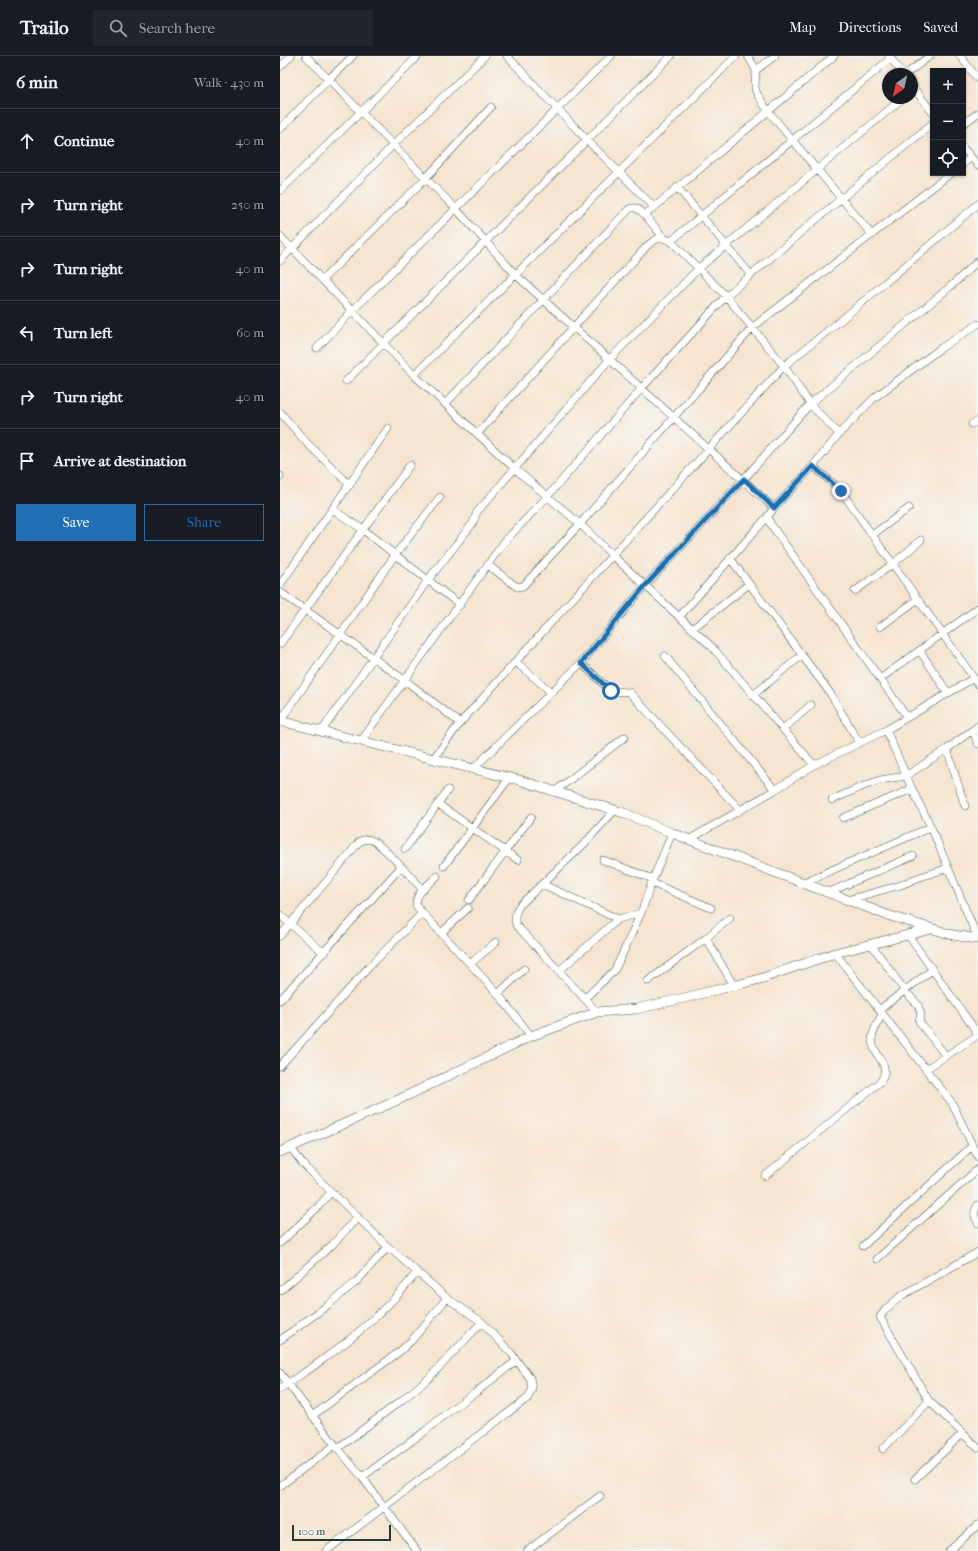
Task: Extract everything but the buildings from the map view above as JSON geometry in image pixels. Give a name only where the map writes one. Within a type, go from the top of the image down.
[{"type":"street","points":[[280,67],[291,56]]},
{"type":"street","points":[[306,56],[456,209],[516,275],[641,389],[744,479],[774,508]]},
{"type":"street","points":[[280,129],[353,56]]},
{"type":"street","points":[[280,191],[418,56]]},
{"type":"street","points":[[280,261],[393,145],[485,56]]},
{"type":"street","points":[[507,56],[586,140],[654,207]]},
{"type":"street","points":[[317,348],[611,56]]},
{"type":"street","points":[[346,381],[671,56]]},
{"type":"street","points":[[414,374],[516,275],[736,56]]},
{"type":"street","points":[[748,56],[756,70],[755,88],[768,111],[872,235]]},
{"type":"street","points":[[756,70],[775,56]]},
{"type":"street","points":[[645,215],[834,56]]},
{"type":"street","points":[[914,68],[930,56]]},
{"type":"street","points":[[960,56],[978,79]]},
{"type":"street","points":[[672,241],[890,57],[898,68]]},
{"type":"street","points":[[918,94],[930,109]]},
{"type":"street","points":[[321,732],[374,659],[428,580],[473,523],[477,512],[609,360],[699,268],[896,104]]},
{"type":"street","points":[[323,279],[426,178],[491,107]]},
{"type":"street","points":[[966,122],[978,113]]},
{"type":"street","points":[[361,742],[504,542],[548,496],[641,389],[726,296],[930,125]]},
{"type":"street","points":[[966,151],[978,165]]},
{"type":"street","points":[[966,161],[971,157]]},
{"type":"street","points":[[488,565],[517,587],[522,586],[675,418],[753,327],[947,176]]},
{"type":"street","points":[[677,187],[725,246],[751,275]]},
{"type":"street","points":[[433,759],[460,723],[784,366],[846,316],[978,204]]},
{"type":"street","points":[[445,404],[629,209],[634,207],[645,215],[663,237],[672,241],[726,296],[784,366],[810,404],[840,434]]},
{"type":"street","points":[[280,236],[323,279],[352,312],[445,404],[514,468],[580,524],[712,647],[814,765]]},
{"type":"street","points":[[478,433],[647,246],[657,238],[663,237]]},
{"type":"street","points":[[474,768],[519,726],[581,663],[645,586],[744,479],[810,404],[951,286],[978,261]]},
{"type":"street","points":[[679,616],[840,434],[874,398],[941,348],[978,324]]},
{"type":"street","points":[[280,412],[306,442],[350,485]]},
{"type":"street","points":[[280,585],[388,428]]},
{"type":"street","points":[[280,644],[306,610],[362,529],[410,465]]},
{"type":"street","points":[[690,839],[775,790],[814,765],[886,730],[948,693],[977,681],[841,491],[813,466]]},
{"type":"street","points":[[440,497],[395,555],[280,721],[462,767],[474,768],[510,777],[615,810],[887,915],[953,935],[978,938]]},
{"type":"street","points":[[872,535],[909,508]]},
{"type":"street","points":[[332,509],[362,529],[460,605]]},
{"type":"street","points":[[768,516],[770,523],[907,717]]},
{"type":"street","points":[[855,591],[893,564],[921,540]]},
{"type":"street","points":[[730,558],[830,693],[860,742]]},
{"type":"street","points":[[692,629],[750,584]]},
{"type":"street","points":[[280,592],[406,681],[460,723]]},
{"type":"street","points":[[880,627],[918,599]]},
{"type":"street","points":[[880,679],[978,608]]},
{"type":"street","points":[[920,651],[948,693]]},
{"type":"street","points":[[752,695],[802,655]]},
{"type":"street","points":[[665,656],[775,790]]},
{"type":"street","points":[[516,662],[551,692]]},
{"type":"street","points":[[581,663],[611,691],[629,692],[740,810]]},
{"type":"street","points":[[783,729],[811,705]]},
{"type":"street","points":[[832,800],[880,780],[906,776],[976,728],[978,744]]},
{"type":"street","points":[[886,730],[912,789],[931,827],[978,938]]},
{"type":"street","points":[[554,792],[625,736]]},
{"type":"street","points":[[947,749],[965,806]]},
{"type":"street","points":[[444,866],[510,777]]},
{"type":"street","points":[[843,818],[912,789]]},
{"type":"street","points":[[405,849],[448,790]]},
{"type":"street","points":[[438,804],[518,860]]},
{"type":"street","points":[[597,1012],[516,925],[515,919],[519,906],[582,846],[615,810]]},
{"type":"street","points":[[469,900],[531,817]]},
{"type":"street","points":[[802,883],[931,827]]},
{"type":"street","points":[[585,998],[614,971],[621,958],[641,913],[652,881],[672,833]]},
{"type":"street","points":[[280,936],[359,842],[363,840],[373,841],[423,890]]},
{"type":"street","points":[[827,893],[913,856]]},
{"type":"street","points":[[603,860],[711,908]]},
{"type":"street","points":[[280,1000],[401,867]]},
{"type":"street","points":[[847,900],[901,885],[916,878],[948,868]]},
{"type":"street","points":[[437,876],[417,897],[415,903],[422,913],[498,994],[531,1036]]},
{"type":"street","points":[[542,884],[618,919]]},
{"type":"street","points":[[441,933],[468,908]]},
{"type":"street","points":[[280,1066],[369,967],[422,913]]},
{"type":"street","points":[[559,971],[618,919],[641,913]]},
{"type":"street","points":[[280,915],[324,953]]},
{"type":"street","points":[[648,980],[706,938],[730,918]]},
{"type":"street","points":[[280,1152],[398,1100],[531,1036],[597,1012],[636,1009],[734,986],[835,953],[933,929]]},
{"type":"street","points":[[908,935],[978,1035],[926,1069]]},
{"type":"street","points":[[706,938],[734,986]]},
{"type":"street","points":[[470,964],[496,942]]},
{"type":"street","points":[[871,944],[905,991],[918,1005],[921,1014],[919,1020],[920,1023],[946,1056]]},
{"type":"street","points":[[835,953],[952,1103],[976,1152],[863,1246]]},
{"type":"street","points":[[498,994],[524,969]]},
{"type":"street","points":[[765,1176],[881,1081],[885,1075],[886,1069],[872,1042],[880,1012],[932,970]]},
{"type":"street","points":[[291,1148],[303,1164],[388,1247],[448,1298],[482,1322],[530,1378],[532,1388],[528,1398],[326,1551]]},
{"type":"street","points":[[877,1259],[978,1168]]},
{"type":"street","points":[[280,1243],[305,1221],[331,1192]]},
{"type":"street","points":[[978,1205],[974,1211],[978,1223]]},
{"type":"street","points":[[280,1291],[332,1245],[358,1217]]},
{"type":"street","points":[[280,1340],[328,1305],[356,1282],[388,1247]]},
{"type":"street","points":[[978,1252],[901,1296],[886,1309],[880,1317],[929,1401],[978,1448]]},
{"type":"street","points":[[280,1389],[355,1336],[403,1290],[417,1272]]},
{"type":"street","points":[[312,1416],[399,1352],[412,1340],[448,1298]]},
{"type":"street","points":[[280,1486],[402,1400],[429,1378],[482,1322]]},
{"type":"street","points":[[362,1477],[424,1432],[453,1408],[476,1393],[516,1360]]},
{"type":"street","points":[[280,1373],[312,1416],[362,1477],[417,1551]]},
{"type":"street","points":[[883,1449],[929,1401]]},
{"type":"street","points":[[915,1479],[963,1433]]},
{"type":"street","points":[[527,1551],[600,1496]]},
{"type":"street","points":[[949,1551],[978,1525]]},
{"type":"route","points":[[611,691],[581,663],[645,586],[744,479],[774,508],[813,466],[841,491]]}]
